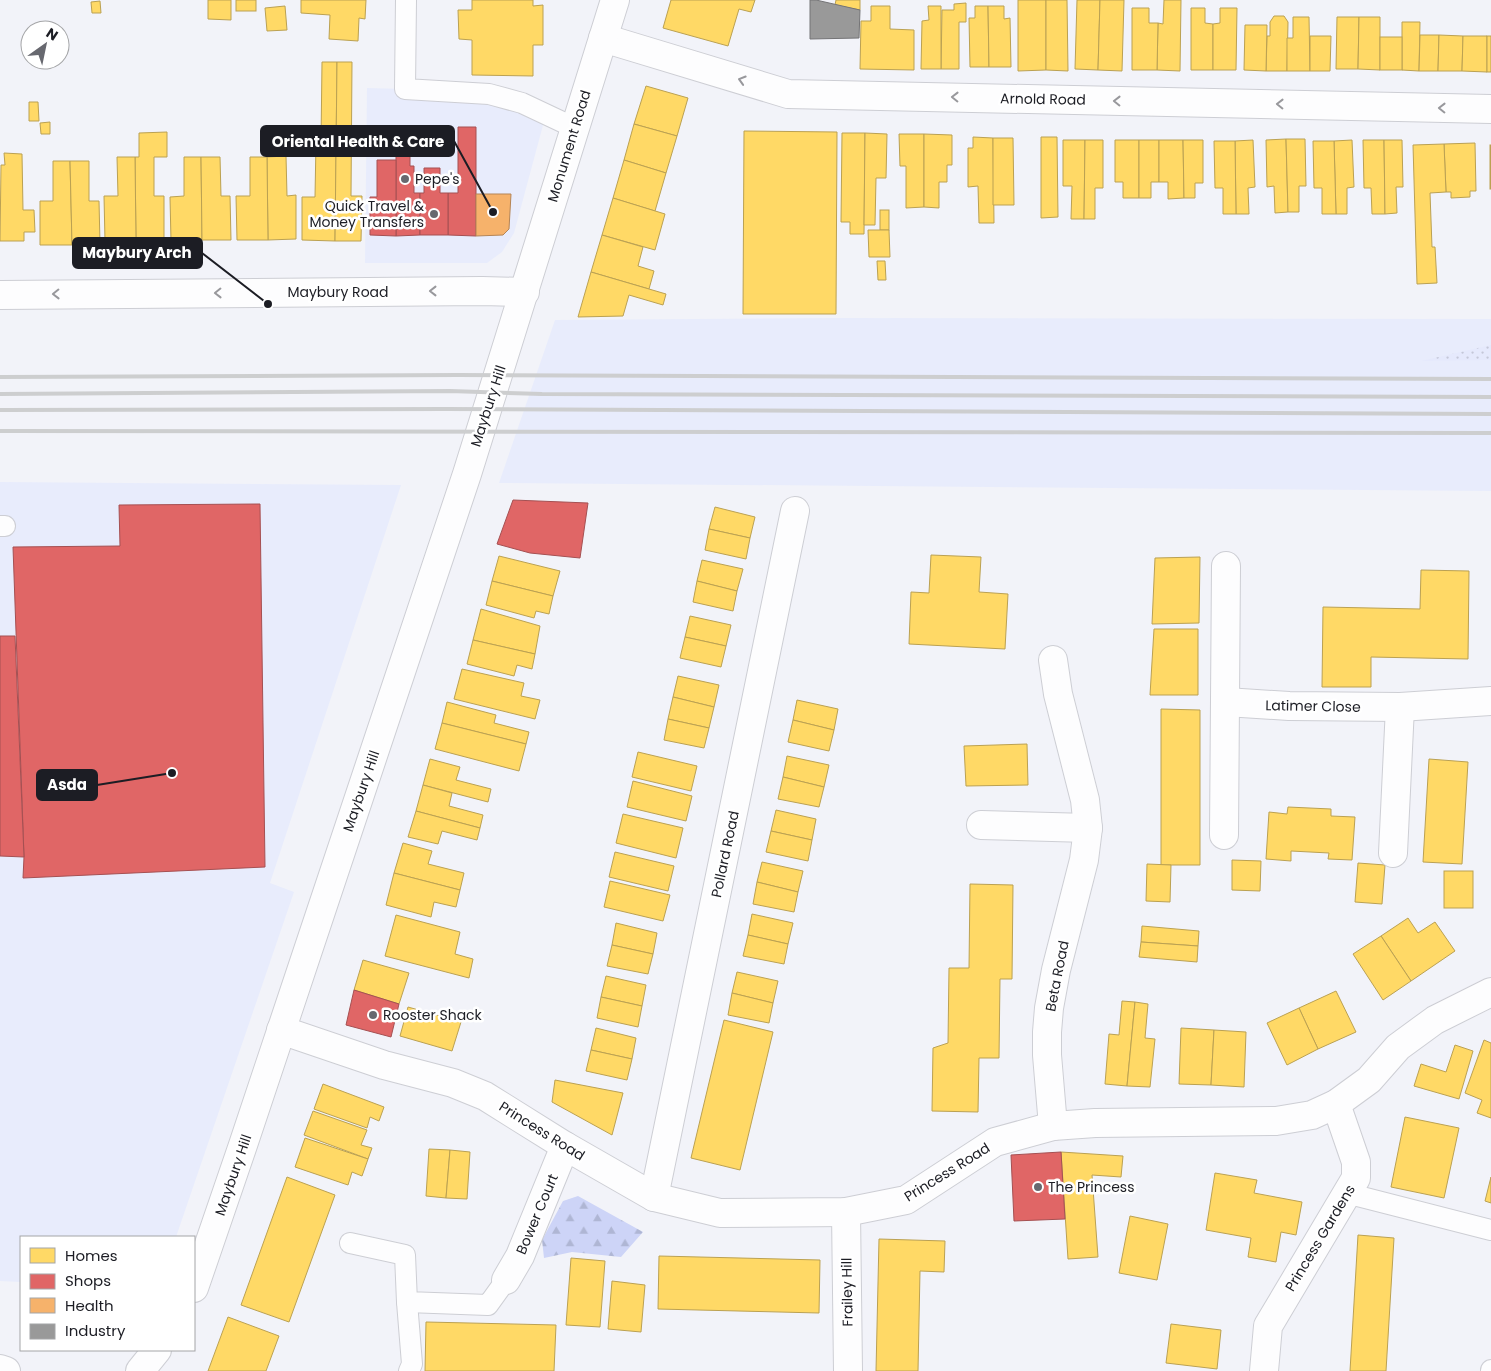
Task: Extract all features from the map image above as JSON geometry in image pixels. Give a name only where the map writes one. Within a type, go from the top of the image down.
[{"type":"street","name":"Monument Road","points":[[525,292],[564,123],[603,38],[615,0]]},
{"type":"street","name":"Arnold Road","points":[[603,38],[788,94],[1491,109]]},
{"type":"street","name":"Maybury Road","points":[[0,295],[525,292]]},
{"type":"street","name":"Maybury Hill","points":[[195,1285],[467,474],[525,292]]},
{"type":"street","name":"Pollard Road","points":[[654,1196],[795,511]]},
{"type":"street","points":[[1224,835],[1226,566]]},
{"type":"street","name":"Beta Road","points":[[1053,1126],[1047,1047],[1049,1008],[1056,970],[1084,860],[1088,828],[1085,800],[1058,694],[1054,660]]},
{"type":"street","name":"Latimer Close","points":[[1226,702],[1289,706],[1400,707],[1491,701]]},
{"type":"street","points":[[1393,852],[1400,707]]},
{"type":"street","points":[[981,825],[1088,828]]},
{"type":"street","name":"Princess Road","points":[[281,1030],[384,1066],[461,1086],[486,1096],[565,1146],[654,1196],[720,1213],[846,1212],[906,1200],[995,1142],[1053,1126],[1095,1123],[1276,1121],[1312,1115],[1336,1104],[1369,1080],[1398,1047],[1435,1020],[1491,992]]},
{"type":"street","name":"Princess Gardens","points":[[1264,1371],[1268,1326],[1356,1178],[1356,1162],[1336,1104]]},
{"type":"street","name":"Bower Court","points":[[506,1280],[520,1256],[565,1146]]},
{"type":"street","name":"Frailey Hill","points":[[846,1212],[848,1371]]},
{"type":"street","points":[[140,1371],[156,1351]]},
{"type":"street","points":[[0,1369],[6,1371]]},
{"type":"lane","points":[[406,0],[406,89],[489,94],[522,103],[564,123]]},
{"type":"lane","points":[[1346,1193],[1491,1230]]},
{"type":"lane","points":[[350,1243],[405,1255],[412,1364],[409,1371]]},
{"type":"lane","points":[[407,1302],[488,1304],[506,1280]]},
{"type":"shaded area","points":[[367,88],[405,89],[546,114],[514,233],[502,252],[487,263],[365,263]]},
{"type":"shaded area","points":[[833,318],[1491,319],[1491,491],[499,483],[555,320]]},
{"type":"shaded area","points":[[1491,345],[1491,360],[1421,361]]},
{"type":"shaded area","points":[[0,482],[401,485],[270,883],[294,892],[176,1236],[20,1236],[20,1282],[0,1281]]},
{"type":"green space","points":[[578,1196],[643,1232],[621,1257],[572,1252],[544,1258],[542,1240],[563,1201]]},
{"type":"building: Homes","points":[[208,0],[231,0],[231,20],[208,19]]},
{"type":"building: Homes","points":[[236,0],[256,0],[256,11],[236,11]]},
{"type":"building: Homes","points":[[301,0],[366,0],[365,19],[359,18],[358,41],[329,39],[330,15],[301,13]]},
{"type":"building: Homes","points":[[472,0],[533,0],[533,6],[543,5],[543,45],[533,45],[533,76],[472,75],[472,40],[459,39],[458,10],[472,10]]},
{"type":"building: Homes","points":[[671,0],[755,0],[751,12],[739,9],[728,46],[663,28]]},
{"type":"building: Homes","points":[[836,0],[860,0],[860,10],[835,5]]},
{"type":"building: Homes","points":[[1018,0],[1046,0],[1046,70],[1018,71]]},
{"type":"building: Homes","points":[[1046,0],[1067,0],[1068,71],[1046,70]]},
{"type":"building: Homes","points":[[1077,0],[1100,0],[1098,70],[1075,69]]},
{"type":"building: Homes","points":[[1100,0],[1124,0],[1122,71],[1098,70]]},
{"type":"building: Homes","points":[[1164,0],[1181,0],[1180,71],[1157,70],[1158,23],[1163,24]]},
{"type":"building: Homes","points":[[100,1],[101,13],[92,13],[91,2]]},
{"type":"building: Homes","points":[[966,3],[966,22],[959,22],[959,69],[941,69],[942,10],[954,10],[954,4]]},
{"type":"building: Homes","points":[[285,6],[287,30],[267,31],[265,8]]},
{"type":"building: Homes","points":[[871,6],[890,6],[890,29],[914,30],[914,70],[860,69],[861,21],[871,21]]},
{"type":"building: Homes","points":[[928,6],[941,6],[941,69],[921,69],[922,21],[929,20]]},
{"type":"building: Homes","points":[[975,6],[988,6],[989,67],[970,67],[969,18],[975,18]]},
{"type":"building: Homes","points":[[988,6],[1004,6],[1004,19],[1010,18],[1011,67],[989,67]]},
{"type":"building: Homes","points":[[1132,8],[1149,8],[1149,23],[1158,23],[1157,70],[1132,70]]},
{"type":"building: Homes","points":[[1191,8],[1205,8],[1205,23],[1213,24],[1213,70],[1191,70]]},
{"type":"building: Homes","points":[[1220,8],[1237,8],[1236,70],[1213,70],[1213,24],[1220,23]]},
{"type":"building: Homes","points":[[1274,16],[1284,16],[1288,22],[1287,71],[1266,71],[1267,36],[1270,36],[1270,22]]},
{"type":"building: Homes","points":[[1293,17],[1309,17],[1310,71],[1287,71],[1287,38],[1293,38]]},
{"type":"building: Homes","points":[[1337,17],[1359,17],[1358,69],[1336,69]]},
{"type":"building: Homes","points":[[1359,17],[1380,17],[1380,70],[1358,69]]},
{"type":"building: Homes","points":[[1402,22],[1420,22],[1419,71],[1402,70]]},
{"type":"building: Homes","points":[[1245,25],[1267,25],[1266,71],[1244,70]]},
{"type":"building: Homes","points":[[1420,35],[1439,35],[1438,71],[1419,71]]},
{"type":"building: Homes","points":[[1439,35],[1463,36],[1462,71],[1438,71]]},
{"type":"building: Homes","points":[[1310,36],[1331,36],[1330,71],[1310,71]]},
{"type":"building: Homes","points":[[1463,36],[1487,36],[1487,72],[1462,71]]},
{"type":"building: Homes","points":[[1487,36],[1491,36],[1491,72],[1487,72]]},
{"type":"building: Homes","points":[[1380,37],[1402,37],[1402,70],[1380,70]]},
{"type":"building: Homes","points":[[322,62],[337,62],[335,241],[302,240],[302,197],[315,197],[316,142],[321,142]]},
{"type":"building: Homes","points":[[337,62],[352,62],[351,196],[362,196],[361,241],[335,241]]},
{"type":"building: Homes","points":[[646,86],[688,98],[677,136],[634,124]]},
{"type":"building: Homes","points":[[29,102],[38,102],[39,121],[29,121]]},
{"type":"building: Homes","points":[[50,122],[50,134],[41,134],[40,123]]},
{"type":"building: Homes","points":[[634,124],[677,136],[666,173],[624,160]]},
{"type":"building: Homes","points":[[744,131],[837,132],[836,314],[743,314]]},
{"type":"building: Homes","points":[[167,132],[167,157],[154,157],[154,196],[164,196],[164,240],[136,240],[135,157],[139,157],[139,133]]},
{"type":"building: Homes","points":[[842,133],[865,133],[864,234],[850,234],[850,222],[841,222]]},
{"type":"building: Homes","points":[[865,133],[887,134],[886,178],[876,178],[875,225],[864,225]]},
{"type":"building: Homes","points":[[899,134],[924,134],[924,207],[906,208],[906,166],[900,166]]},
{"type":"building: Homes","points":[[924,134],[952,135],[952,165],[947,165],[947,182],[939,182],[939,208],[924,207]]},
{"type":"building: Homes","points":[[973,137],[993,138],[994,223],[979,223],[978,186],[968,187],[968,148],[973,148]]},
{"type":"building: Homes","points":[[1041,137],[1057,137],[1058,217],[1041,218]]},
{"type":"building: Homes","points":[[993,138],[1013,138],[1014,205],[993,205]]},
{"type":"building: Homes","points":[[1286,139],[1288,212],[1275,213],[1274,186],[1267,187],[1266,140]]},
{"type":"building: Homes","points":[[1286,139],[1305,139],[1306,186],[1299,186],[1299,212],[1288,212]]},
{"type":"building: Homes","points":[[1063,140],[1085,140],[1084,219],[1071,219],[1072,186],[1063,186]]},
{"type":"building: Homes","points":[[1085,140],[1103,140],[1103,188],[1095,188],[1095,219],[1084,219]]},
{"type":"building: Homes","points":[[1115,140],[1139,140],[1139,198],[1123,198],[1123,182],[1115,182]]},
{"type":"building: Homes","points":[[1139,140],[1159,140],[1159,182],[1151,182],[1151,198],[1139,198]]},
{"type":"building: Homes","points":[[1159,140],[1183,140],[1184,198],[1168,199],[1168,182],[1159,182]]},
{"type":"building: Homes","points":[[1183,140],[1203,140],[1203,183],[1195,183],[1195,198],[1184,198]]},
{"type":"building: Homes","points":[[1253,140],[1255,187],[1248,188],[1249,214],[1236,214],[1235,141]]},
{"type":"building: Homes","points":[[1352,140],[1354,187],[1347,188],[1347,214],[1336,214],[1334,141]]},
{"type":"building: Homes","points":[[1363,140],[1384,140],[1385,214],[1372,214],[1371,188],[1364,188]]},
{"type":"building: Homes","points":[[1384,140],[1402,140],[1403,187],[1396,187],[1397,213],[1385,214]]},
{"type":"building: Homes","points":[[1214,141],[1235,141],[1236,214],[1223,214],[1223,188],[1215,188]]},
{"type":"building: Homes","points":[[1313,141],[1334,141],[1336,214],[1322,214],[1322,188],[1314,188]]},
{"type":"building: Homes","points":[[1475,143],[1476,191],[1470,191],[1470,197],[1451,198],[1451,192],[1446,192],[1444,144]]},
{"type":"building: Homes","points":[[1444,144],[1446,192],[1430,193],[1432,247],[1435,247],[1437,283],[1417,284],[1413,145]]},
{"type":"building: Homes","points":[[1491,145],[1491,189],[1490,189]]},
{"type":"building: Homes","points":[[4,153],[22,154],[23,210],[34,210],[35,232],[24,232],[24,241],[0,241],[1,165],[5,165]]},
{"type":"building: Homes","points":[[286,156],[287,196],[296,195],[296,239],[268,240],[267,157]]},
{"type":"building: Homes","points":[[117,157],[135,157],[136,240],[105,241],[104,196],[118,196]]},
{"type":"building: Homes","points":[[184,157],[201,157],[202,240],[171,241],[170,197],[184,196]]},
{"type":"building: Homes","points":[[201,157],[220,157],[221,196],[230,196],[231,240],[202,240]]},
{"type":"building: Homes","points":[[250,157],[267,157],[268,240],[237,240],[236,196],[250,196]]},
{"type":"building: Homes","points":[[624,160],[666,173],[655,211],[613,198]]},
{"type":"building: Homes","points":[[53,161],[70,161],[72,245],[40,245],[40,201],[53,201]]},
{"type":"building: Homes","points":[[70,161],[89,161],[89,201],[99,201],[100,244],[72,245]]},
{"type":"building: Homes","points":[[613,198],[665,214],[655,250],[602,235]]},
{"type":"building: Homes","points":[[880,210],[889,210],[889,230],[880,230]]},
{"type":"building: Homes","points":[[868,230],[889,230],[890,257],[869,257]]},
{"type":"building: Homes","points":[[602,235],[643,247],[638,266],[654,271],[649,289],[591,272]]},
{"type":"building: Homes","points":[[877,261],[885,261],[886,280],[878,280]]},
{"type":"building: Homes","points":[[591,272],[666,294],[663,305],[629,295],[623,316],[578,317]]},
{"type":"building: Homes","points":[[715,507],[755,517],[750,538],[709,529]]},
{"type":"building: Homes","points":[[709,529],[750,538],[746,559],[705,550]]},
{"type":"building: Homes","points":[[931,555],[981,557],[979,592],[1008,594],[1005,649],[909,644],[911,592],[929,593]]},
{"type":"building: Homes","points":[[499,556],[560,571],[553,596],[492,581]]},
{"type":"building: Homes","points":[[1200,557],[1199,623],[1152,624],[1155,558]]},
{"type":"building: Homes","points":[[702,560],[743,569],[737,591],[697,581]]},
{"type":"building: Homes","points":[[1421,570],[1469,571],[1468,659],[1371,657],[1371,687],[1322,687],[1323,607],[1420,609]]},
{"type":"building: Homes","points":[[492,581],[553,596],[549,614],[536,611],[534,618],[486,605]]},
{"type":"building: Homes","points":[[697,581],[737,591],[733,611],[693,602]]},
{"type":"building: Homes","points":[[481,609],[540,626],[535,654],[473,640]]},
{"type":"building: Homes","points":[[690,616],[731,625],[726,646],[685,637]]},
{"type":"building: Homes","points":[[1154,629],[1198,629],[1198,695],[1150,695]]},
{"type":"building: Homes","points":[[685,637],[726,646],[721,667],[680,658]]},
{"type":"building: Homes","points":[[473,640],[535,654],[532,669],[517,665],[514,676],[467,664]]},
{"type":"building: Homes","points":[[462,669],[524,683],[521,696],[540,700],[535,719],[454,699]]},
{"type":"building: Homes","points":[[678,676],[719,685],[714,707],[673,697]]},
{"type":"building: Homes","points":[[673,697],[714,707],[709,728],[668,719]]},
{"type":"building: Homes","points":[[797,700],[838,709],[834,730],[793,720]]},
{"type":"building: Homes","points":[[447,702],[496,715],[494,723],[529,732],[526,744],[442,723]]},
{"type":"building: Homes","points":[[1161,709],[1200,710],[1200,865],[1161,865]]},
{"type":"building: Homes","points":[[668,719],[709,728],[704,748],[664,740]]},
{"type":"building: Homes","points":[[793,720],[834,730],[829,751],[788,742]]},
{"type":"building: Homes","points":[[442,723],[526,744],[519,771],[435,749]]},
{"type":"building: Homes","points":[[1027,744],[1028,785],[966,786],[964,746]]},
{"type":"building: Homes","points":[[638,752],[697,766],[691,791],[632,777]]},
{"type":"building: Homes","points":[[787,756],[829,765],[824,787],[783,777]]},
{"type":"building: Homes","points":[[430,759],[460,767],[456,780],[491,789],[488,802],[423,785]]},
{"type":"building: Homes","points":[[1429,759],[1468,762],[1462,864],[1423,862]]},
{"type":"building: Homes","points":[[783,777],[824,787],[819,807],[778,799]]},
{"type":"building: Homes","points":[[633,781],[692,796],[686,821],[627,807]]},
{"type":"building: Homes","points":[[423,785],[452,793],[449,806],[483,815],[480,828],[416,811]]},
{"type":"building: Homes","points":[[1288,807],[1331,809],[1331,816],[1355,817],[1352,860],[1328,859],[1329,853],[1291,851],[1291,861],[1266,859],[1269,812],[1287,814]]},
{"type":"building: Homes","points":[[776,810],[816,819],[812,840],[771,831]]},
{"type":"building: Homes","points":[[416,811],[480,828],[477,840],[442,831],[438,844],[408,837]]},
{"type":"building: Homes","points":[[623,814],[683,828],[676,858],[616,843]]},
{"type":"building: Homes","points":[[771,831],[812,840],[808,861],[766,852]]},
{"type":"building: Homes","points":[[403,843],[432,851],[428,864],[464,873],[460,890],[394,873]]},
{"type":"building: Homes","points":[[615,852],[674,866],[668,891],[609,877]]},
{"type":"building: Homes","points":[[1232,860],[1261,861],[1260,891],[1232,890]]},
{"type":"building: Homes","points":[[762,862],[803,871],[798,892],[757,882]]},
{"type":"building: Homes","points":[[1358,863],[1385,865],[1382,904],[1355,902]]},
{"type":"building: Homes","points":[[1147,864],[1171,865],[1170,902],[1146,901]]},
{"type":"building: Homes","points":[[1444,871],[1473,871],[1473,908],[1444,908]]},
{"type":"building: Homes","points":[[394,873],[460,890],[456,907],[434,902],[431,917],[386,905]]},
{"type":"building: Homes","points":[[610,881],[670,895],[663,921],[604,907]]},
{"type":"building: Homes","points":[[757,882],[798,892],[794,912],[753,904]]},
{"type":"building: Homes","points":[[970,884],[1013,885],[1012,979],[1000,979],[999,1058],[979,1058],[978,1112],[932,1111],[933,1048],[948,1043],[949,968],[969,968]]},
{"type":"building: Homes","points":[[752,914],[793,923],[788,944],[748,935]]},
{"type":"building: Homes","points":[[396,915],[460,932],[455,954],[473,959],[469,978],[385,956]]},
{"type":"building: Homes","points":[[1408,918],[1418,933],[1435,922],[1455,951],[1411,981],[1381,936]]},
{"type":"building: Homes","points":[[616,923],[657,933],[653,954],[612,945]]},
{"type":"building: Homes","points":[[1142,926],[1199,931],[1198,946],[1141,942]]},
{"type":"building: Homes","points":[[748,935],[788,944],[784,964],[743,956]]},
{"type":"building: Homes","points":[[1381,936],[1411,981],[1383,1000],[1353,954]]},
{"type":"building: Homes","points":[[1141,942],[1198,946],[1197,962],[1139,957]]},
{"type":"building: Homes","points":[[612,945],[653,954],[648,974],[607,966]]},
{"type":"building: Homes","points":[[363,960],[409,973],[399,1004],[354,990]]},
{"type":"building: Homes","points":[[737,972],[778,981],[773,1003],[732,993]]},
{"type":"building: Homes","points":[[606,976],[646,985],[642,1006],[601,997]]},
{"type":"building: Homes","points":[[1336,991],[1356,1032],[1318,1049],[1299,1008]]},
{"type":"building: Homes","points":[[732,993],[773,1003],[769,1023],[728,1015]]},
{"type":"building: Homes","points":[[601,997],[642,1006],[638,1027],[597,1018]]},
{"type":"building: Homes","points":[[1122,1001],[1135,1002],[1127,1086],[1105,1084],[1109,1034],[1119,1035]]},
{"type":"building: Homes","points":[[1135,1002],[1148,1004],[1145,1038],[1155,1039],[1150,1087],[1127,1086]]},
{"type":"building: Homes","points":[[408,1007],[461,1022],[452,1051],[400,1036]]},
{"type":"building: Homes","points":[[1299,1008],[1318,1049],[1287,1065],[1267,1023]]},
{"type":"building: Homes","points":[[724,1020],[773,1032],[740,1170],[691,1158]]},
{"type":"building: Homes","points":[[596,1028],[636,1038],[632,1059],[591,1050]]},
{"type":"building: Homes","points":[[1181,1028],[1214,1030],[1211,1085],[1179,1084]]},
{"type":"building: Homes","points":[[1214,1030],[1246,1032],[1244,1087],[1211,1085]]},
{"type":"building: Homes","points":[[1484,1040],[1491,1043],[1491,1118],[1477,1113],[1482,1100],[1465,1093]]},
{"type":"building: Homes","points":[[1455,1045],[1473,1051],[1459,1099],[1414,1086],[1421,1064],[1446,1072]]},
{"type":"building: Homes","points":[[591,1050],[632,1059],[627,1080],[586,1071]]},
{"type":"building: Homes","points":[[555,1080],[623,1093],[612,1135],[552,1102]]},
{"type":"building: Homes","points":[[323,1084],[384,1107],[379,1121],[370,1117],[367,1128],[314,1109]]},
{"type":"building: Homes","points":[[313,1111],[367,1130],[361,1145],[372,1148],[368,1159],[304,1135]]},
{"type":"building: Homes","points":[[1405,1117],[1459,1128],[1444,1198],[1391,1187]]},
{"type":"building: Homes","points":[[305,1138],[368,1159],[362,1176],[352,1172],[348,1185],[295,1167]]},
{"type":"building: Homes","points":[[429,1149],[450,1150],[446,1198],[426,1196]]},
{"type":"building: Homes","points":[[450,1150],[470,1152],[467,1199],[446,1198]]},
{"type":"building: Homes","points":[[1061,1152],[1123,1156],[1121,1177],[1092,1175],[1098,1257],[1068,1259]]},
{"type":"building: Homes","points":[[1215,1173],[1257,1180],[1254,1193],[1302,1202],[1296,1235],[1281,1232],[1276,1262],[1248,1257],[1251,1238],[1206,1230]]},
{"type":"building: Homes","points":[[287,1177],[335,1195],[289,1322],[241,1305]]},
{"type":"building: Homes","points":[[1491,1177],[1491,1203],[1485,1201]]},
{"type":"building: Homes","points":[[1130,1216],[1168,1224],[1157,1280],[1119,1273]]},
{"type":"building: Homes","points":[[1358,1235],[1394,1238],[1386,1371],[1350,1371]]},
{"type":"building: Homes","points":[[879,1239],[945,1241],[944,1272],[920,1271],[918,1371],[876,1371]]},
{"type":"building: Homes","points":[[659,1256],[820,1260],[819,1313],[658,1309]]},
{"type":"building: Homes","points":[[571,1258],[605,1261],[600,1327],[566,1325]]},
{"type":"building: Homes","points":[[612,1281],[645,1285],[641,1332],[608,1329]]},
{"type":"building: Homes","points":[[228,1317],[279,1336],[266,1371],[208,1371]]},
{"type":"building: Homes","points":[[426,1322],[556,1325],[554,1371],[425,1371]]},
{"type":"building: Homes","points":[[1171,1324],[1221,1330],[1217,1369],[1166,1363]]},
{"type":"building: Shops","name":"Pepe's","points":[[396,127],[410,127],[410,166],[414,166],[414,193],[420,193],[420,235],[396,236]]},
{"type":"building: Shops","points":[[458,127],[476,127],[476,236],[448,235],[448,193],[458,193]]},
{"type":"building: Shops","points":[[377,160],[396,160],[396,236],[370,235],[370,197],[377,197]]},
{"type":"building: Shops","name":"Quick Travel & Money Transfers","points":[[424,168],[440,168],[440,193],[448,193],[448,235],[420,235],[420,193],[424,193]]},
{"type":"building: Shops","points":[[513,500],[588,503],[580,558],[530,553],[497,544]]},
{"type":"building: Shops","points":[[260,504],[265,867],[23,878],[24,857],[13,547],[120,546],[119,505]]},
{"type":"building: Shops","points":[[0,636],[15,636],[24,857],[0,856]]},
{"type":"building: Shops","name":"Rooster Shack","points":[[354,990],[399,1004],[391,1037],[346,1025]]},
{"type":"building: Shops","name":"The Princess","points":[[1061,1152],[1065,1219],[1014,1221],[1011,1155]]},
{"type":"building: Health","points":[[476,194],[511,194],[509,229],[503,235],[476,236]]},
{"type":"building: Industry","points":[[810,0],[860,10],[859,38],[810,39]]},
{"type":"railway","points":[[0,377],[458,375],[1491,379]]},
{"type":"railway","points":[[0,394],[450,391],[542,394],[1491,397]]},
{"type":"railway","points":[[0,410],[445,409],[1491,414]]},
{"type":"railway","points":[[0,431],[1491,433]]},
{"type":"place","name":"Pepe's","points":[[405,179]]},
{"type":"place","name":"Oriental Health & Care","points":[[493,212]]},
{"type":"place","name":"Quick Travel & Money Transfers","points":[[434,214]]},
{"type":"place","name":"Maybury Arch","points":[[268,304]]},
{"type":"place","name":"Asda","points":[[172,773]]},
{"type":"place","name":"Rooster Shack","points":[[373,1015]]},
{"type":"place","name":"The Princess","points":[[1038,1187]]}]
